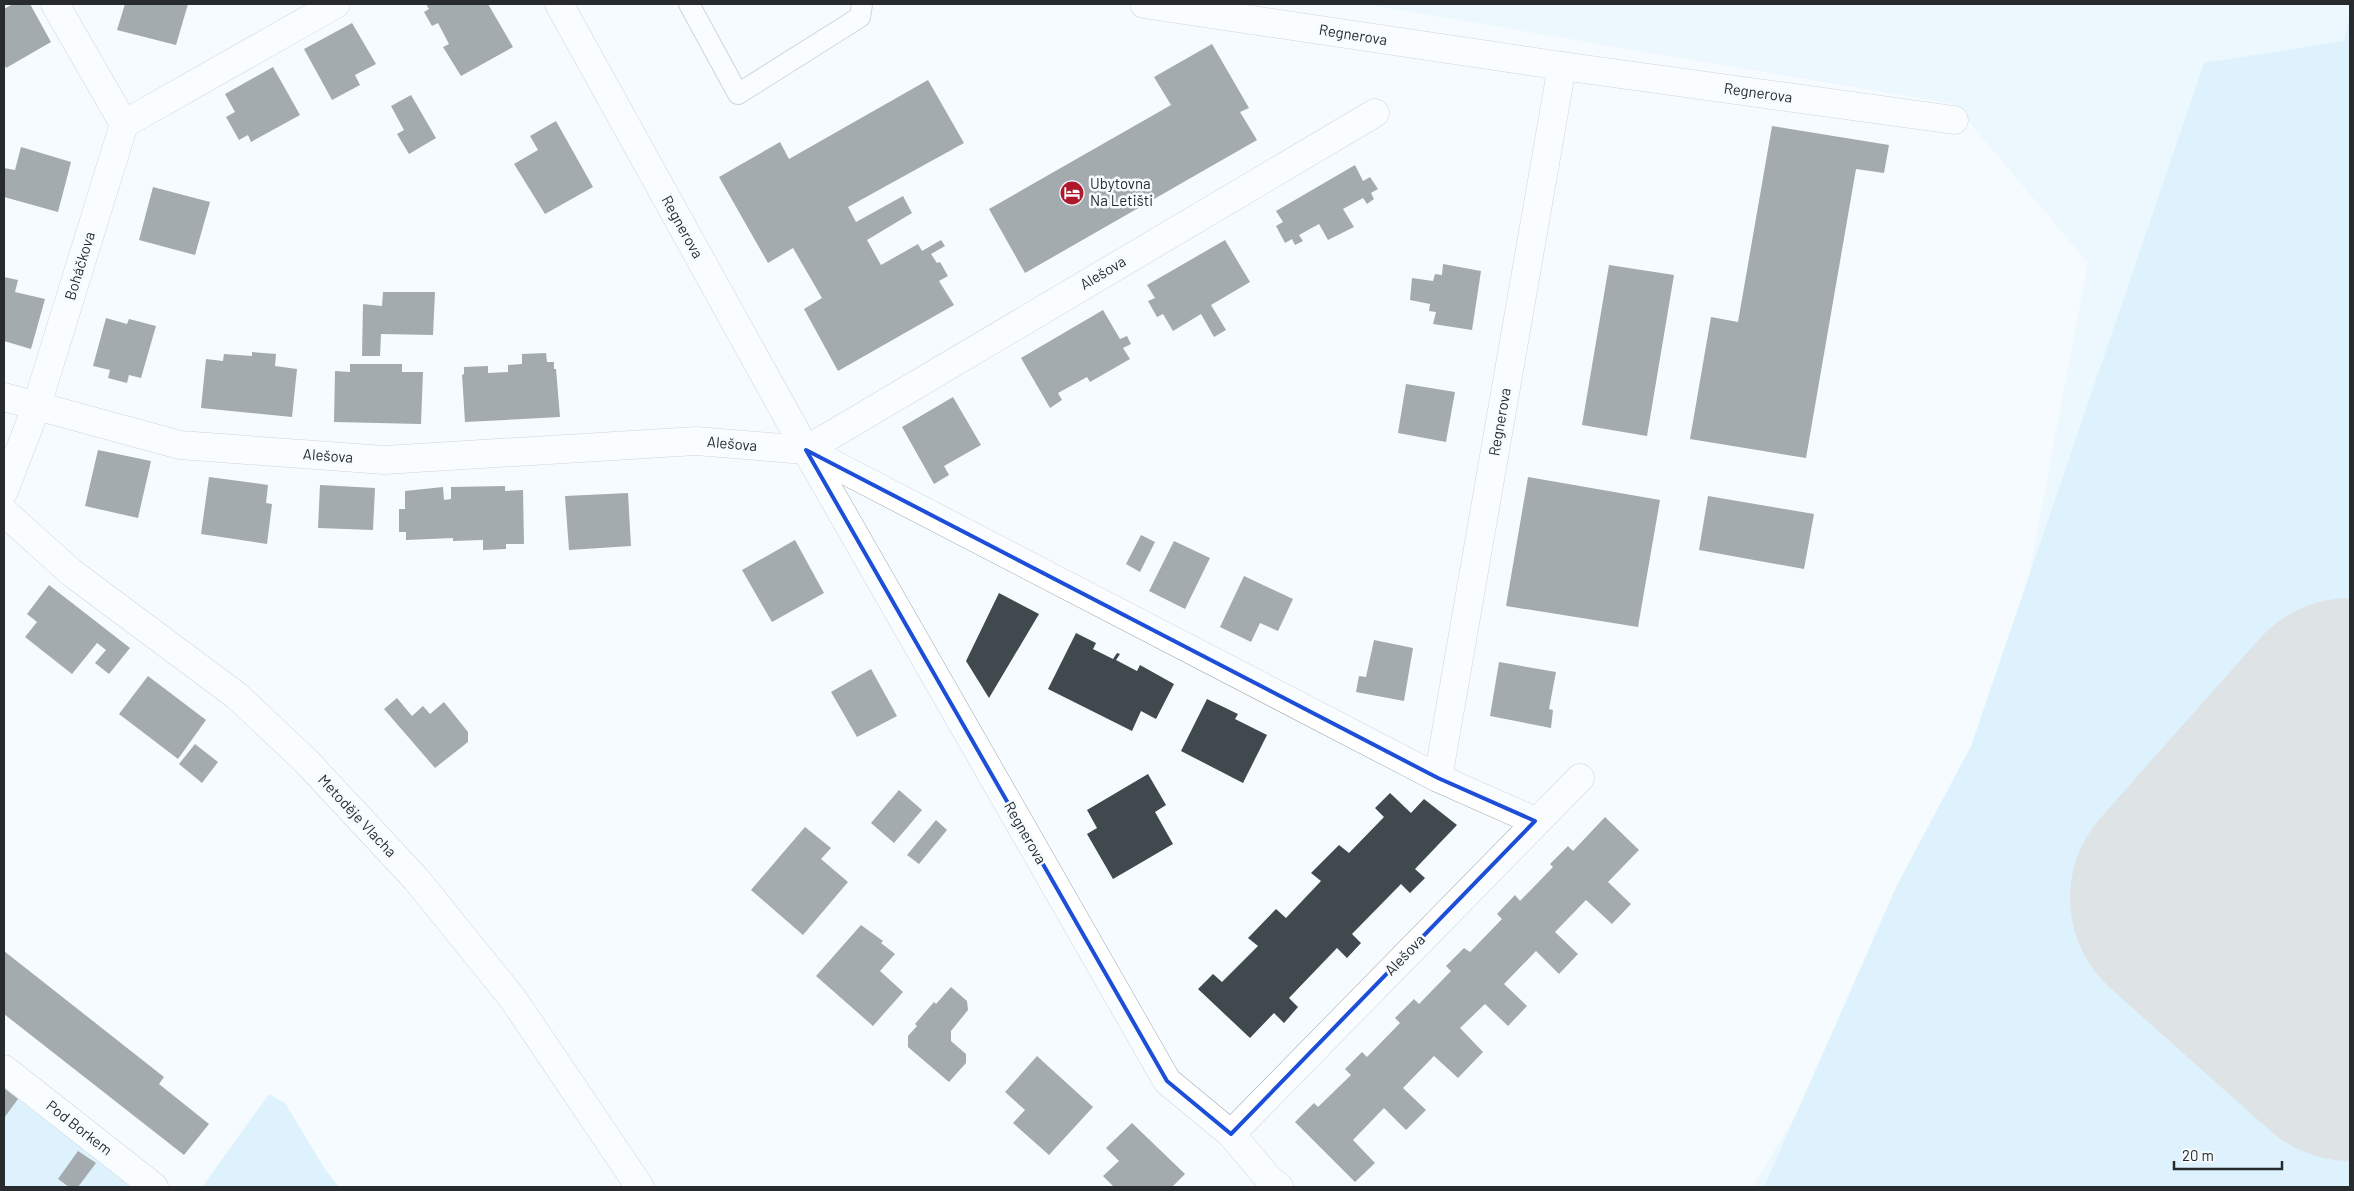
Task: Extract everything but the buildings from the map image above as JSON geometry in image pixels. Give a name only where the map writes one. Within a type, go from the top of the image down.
[{"type":"street","points":[[55,4],[124,124],[336,4]]},
{"type":"street","name":"Regnerova","points":[[559,4],[806,450],[1166,1081],[1231,1134],[1270,1185]]},
{"type":"street","name":"Regnerova","points":[[1144,4],[1562,66],[1954,120]]},
{"type":"street","name":"Regnerova","points":[[1438,778],[1562,66]]},
{"type":"street","name":"Alešova","points":[[4,397],[36,408],[180,446],[384,460],[696,441],[806,450],[1375,113]]},
{"type":"street","name":"Boháčkova","points":[[36,408],[124,124]]},
{"type":"street","points":[[4,491],[36,408]]},
{"type":"street","points":[[806,450],[1438,778],[1535,821]]},
{"type":"street","name":"Metoděje Vlacha","points":[[4,512],[72,573],[237,696],[312,768],[416,879],[513,999],[640,1187]]},
{"type":"street","name":"Alešova","points":[[1231,1134],[1535,821],[1580,778]]},
{"type":"street","name":"Pod Borkem","points":[[4,1069],[154,1187]]},
{"type":"lane","points":[[689,4],[738,94],[860,17],[862,4]]},
{"type":"highlighted area","points":[[806,450],[1438,778],[1535,821],[1231,1134],[1167,1081]]},
{"type":"shaded area","points":[[1363,4],[2350,4],[2350,1187],[1753,1187],[1908,923],[2024,603],[2088,263],[1954,104]]},
{"type":"shaded area","points":[[2350,11],[2350,1187],[1764,1187],[1898,883],[1971,746],[2204,63],[2344,41]]},
{"type":"shaded area","points":[[4,1084],[132,1187],[4,1187]]},
{"type":"shaded area","points":[[269,1094],[285,1103],[325,1169],[339,1187],[202,1187]]},
{"type":"runway","points":[[2350,719],[2191,898],[2350,1040]]},
{"type":"place","name":"Ubytovna Na Letišti","points":[[1072,193]]}]
